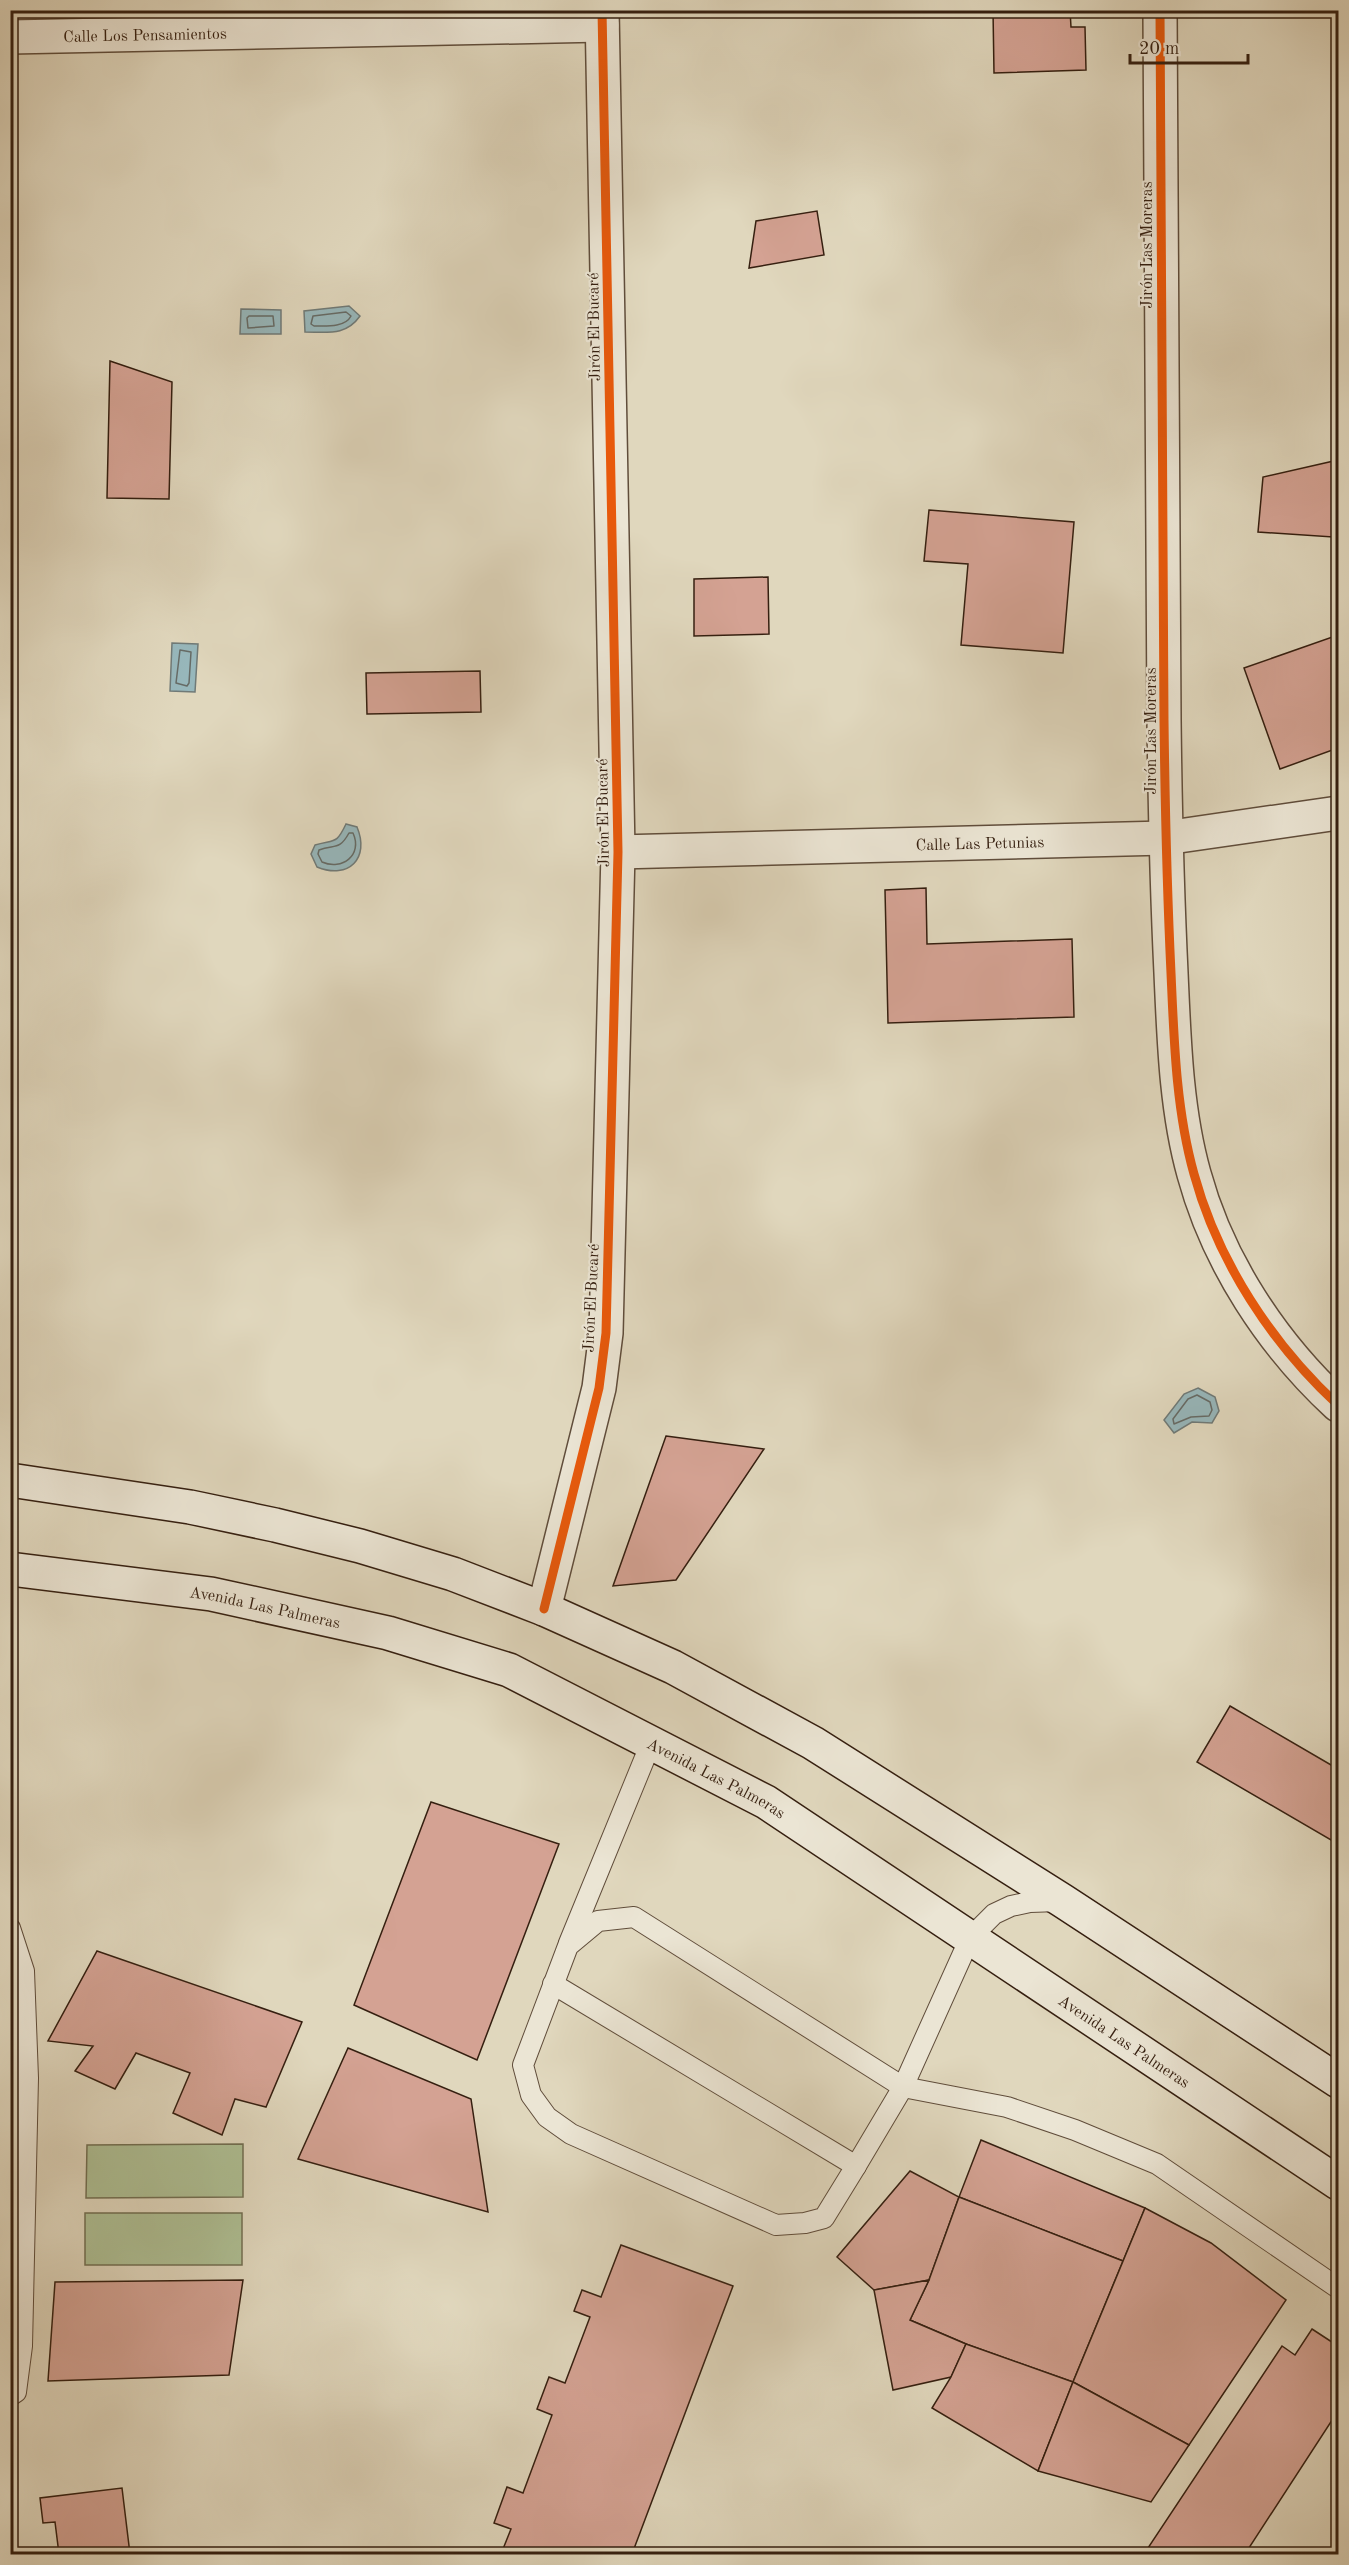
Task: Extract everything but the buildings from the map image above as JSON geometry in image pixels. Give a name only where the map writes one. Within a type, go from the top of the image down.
[{"type":"street","name":"Jirón Las Moreras","points":[[1160,10],[1165,838],[1174,1044],[1184,1132],[1194,1175],[1220,1244],[1264,1318],[1299,1364],[1338,1405]]},
{"type":"street","name":"Calle Los Pensamientos","points":[[10,37],[602,18]]},
{"type":"street","name":"Jirón El Bucaré","points":[[544,1608],[599,1388],[606,1333],[618,852],[602,18]]},
{"type":"street","name":"Calle Las Petunias","points":[[618,852],[1165,838],[1338,813]]},
{"type":"street","points":[[10,1480],[190,1507],[275,1525],[380,1552],[453,1575],[544,1608],[673,1667],[813,1743],[1063,1900],[1338,2081]]},
{"type":"street","name":"Avenida Las Palmeras","points":[[10,1569],[211,1594],[388,1633],[509,1670],[765,1802],[1338,2183]]},
{"type":"lane","points":[[651,1743],[568,1946],[523,2065],[531,2095],[547,2117],[571,2134],[776,2224],[805,2223],[824,2218],[903,2087],[970,1938],[994,1914],[1011,1906],[1063,1900]]},
{"type":"lane","points":[[568,1946],[598,1921],[634,1917],[903,2087],[1007,2107],[1075,2130],[1157,2164],[1338,2288]]},
{"type":"lane","points":[[10,1928],[24,1971],[28,2078],[22,2346],[16,2392],[10,2396]]},
{"type":"lane","points":[[553,1984],[856,2166]]},
{"type":"green space","points":[[243,2144],[243,2197],[86,2198],[87,2145]]},
{"type":"green space","points":[[85,2213],[242,2213],[242,2265],[85,2265]]},
{"type":"water","points":[[349,306],[360,316],[349,327],[329,332],[305,332],[304,311]]},
{"type":"water","points":[[241,309],[281,310],[281,334],[240,334]]},
{"type":"water","points":[[172,643],[198,644],[195,692],[170,691]]},
{"type":"water","points":[[346,824],[357,827],[360,838],[361,848],[354,864],[339,871],[317,867],[311,854],[315,845],[337,838]]},
{"type":"water","points":[[1198,1388],[1215,1397],[1219,1411],[1212,1423],[1192,1422],[1174,1433],[1164,1420],[1184,1394]]},
{"type":"cycle path","points":[[544,1609],[599,1388],[606,1333],[618,852],[602,10]]},
{"type":"cycle path","points":[[1160,10],[1165,784],[1172,998],[1183,1125],[1204,1207],[1233,1270],[1250,1300],[1291,1356],[1338,1405]]}]
